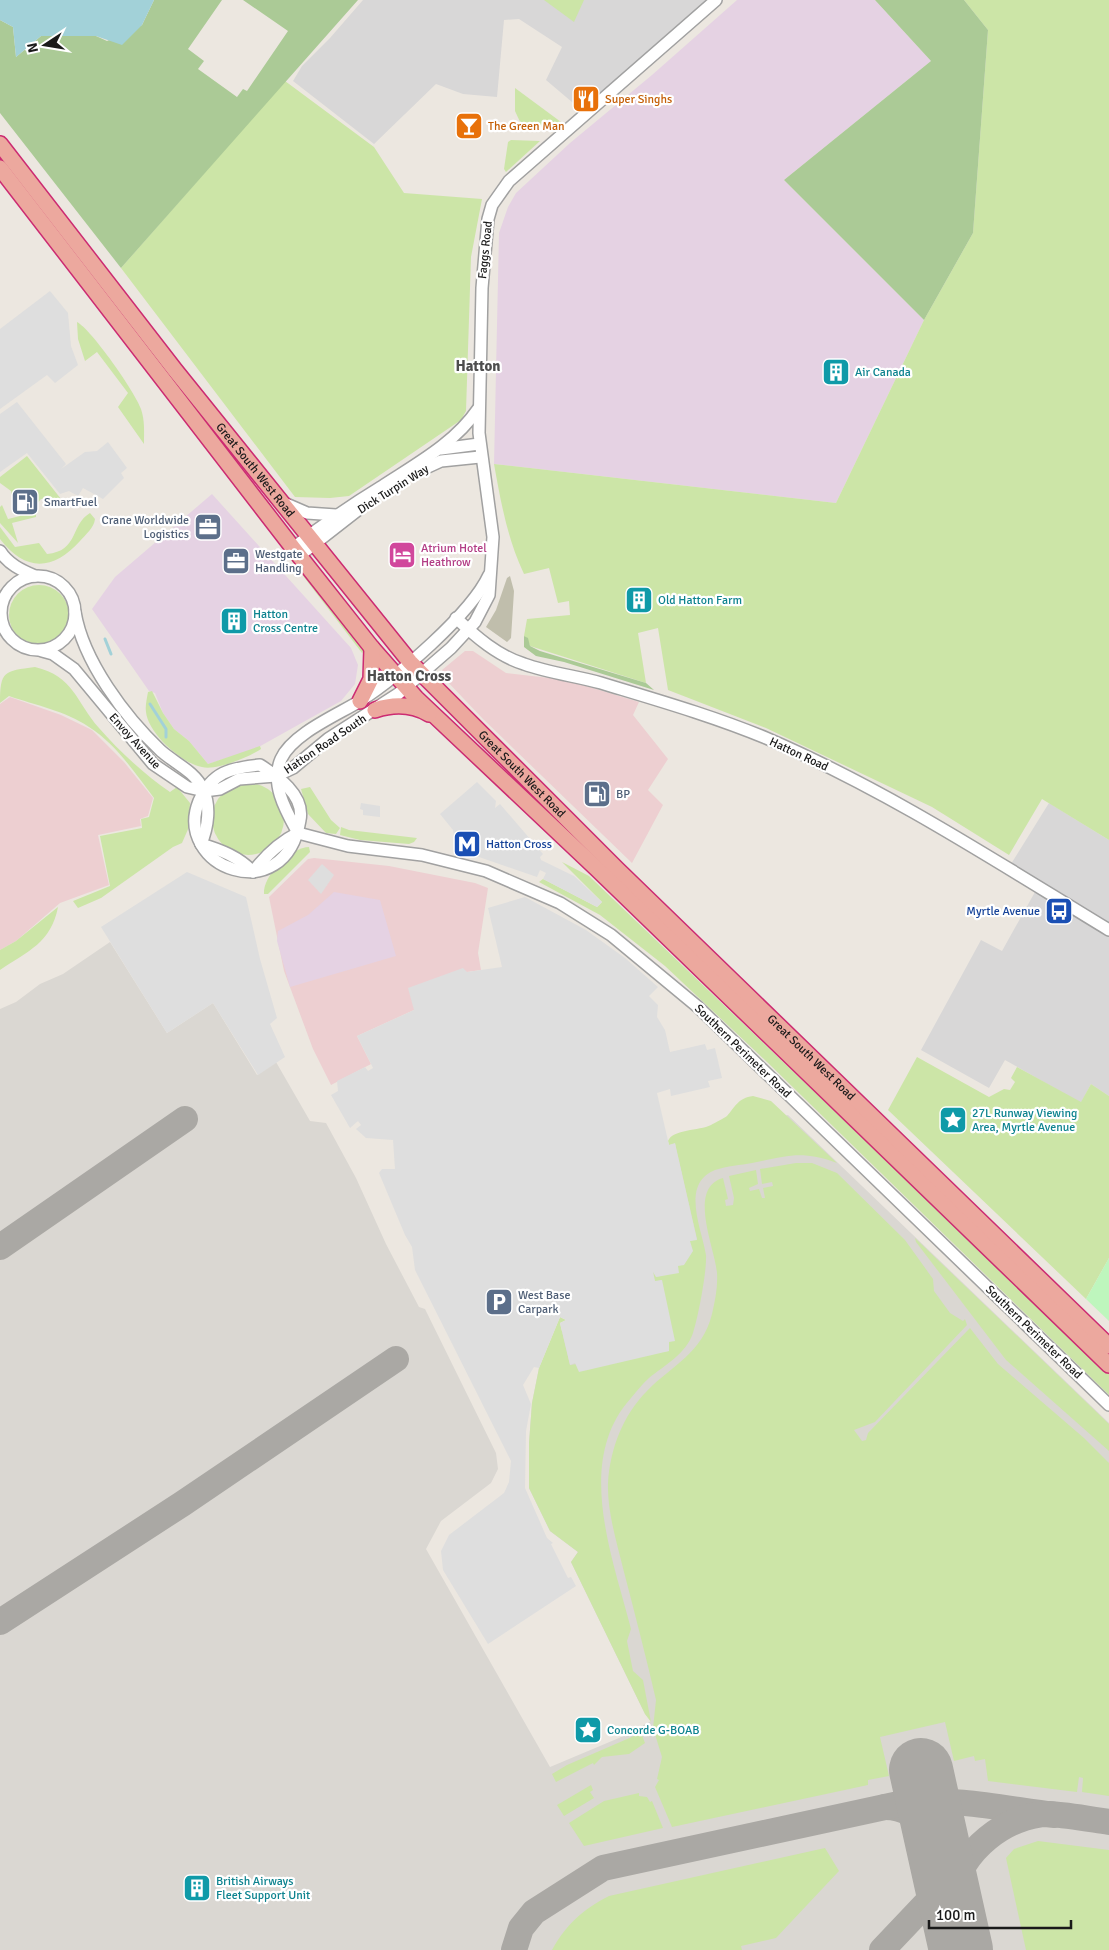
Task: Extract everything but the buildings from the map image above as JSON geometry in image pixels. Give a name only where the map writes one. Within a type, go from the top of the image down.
[{"type":"highway","name":"Great South West Road","points":[[0,144],[181,377],[282,502],[314,536],[414,658],[422,674],[617,869],[1109,1346]]},
{"type":"highway","name":"Great South West Road","points":[[0,168],[372,648],[391,678],[402,691],[434,717],[597,869],[1109,1365]]},
{"type":"highway","points":[[360,701],[366,693],[371,678],[372,648]]},
{"type":"highway","points":[[375,710],[388,706],[408,706],[419,709],[434,717]]},
{"type":"street","name":"Faggs Road","points":[[422,674],[468,630],[483,610],[489,595],[494,537],[480,457],[478,409],[485,234],[492,205],[510,181],[716,0]]},
{"type":"street","name":"Dick Turpin Way","points":[[314,536],[336,516],[440,449],[467,424],[478,409]]},
{"type":"street","points":[[440,449],[479,444]]},
{"type":"street","name":"Dick Turpin Way","points":[[314,536],[353,514],[429,465],[455,458],[480,457]]},
{"type":"street","points":[[282,502],[308,513],[336,516]]},
{"type":"street","points":[[296,552],[314,536]]},
{"type":"street","points":[[0,551],[4,558],[20,570],[35,576],[51,578],[66,588],[71,596],[75,612],[74,622],[67,636],[56,646],[42,650],[25,648],[10,638],[4,630],[0,605]]},
{"type":"street","name":"Faggs Road","points":[[414,658],[456,618],[478,592],[492,569]]},
{"type":"street","points":[[0,613],[5,595],[11,588],[22,580],[35,576]]},
{"type":"street","name":"Envoy Avenue","points":[[75,612],[86,650],[117,699],[154,744],[174,762],[194,774],[204,791]]},
{"type":"street","name":"Hatton Road","points":[[456,618],[468,630],[494,649],[524,664],[567,673],[733,724],[800,754],[914,812],[1109,930]]},
{"type":"street","name":"Envoy Avenue","points":[[42,650],[54,654],[74,669],[153,764],[187,787],[204,791]]},
{"type":"street","name":"Hatton Road South","points":[[276,776],[283,756],[292,744],[360,701],[414,658]]},
{"type":"street","name":"Hatton Road South","points":[[276,776],[293,768],[328,739],[375,710],[422,674]]},
{"type":"street","points":[[260,765],[276,776],[278,792],[298,833],[284,840],[265,856],[253,872],[236,870],[221,864],[210,856],[201,844],[207,829],[209,807],[204,791],[215,776],[260,765]]},
{"type":"street","name":"Southern Perimeter Road","points":[[298,833],[348,846],[422,855],[486,871],[560,903],[611,935],[698,1007],[1109,1405]]},
{"type":"shaded area","points":[[363,0],[716,0],[643,65],[579,108],[546,80],[562,47],[519,19],[504,20],[497,97],[463,94],[436,84],[374,144],[293,81],[302,66],[330,38]]},
{"type":"shaded area","points":[[737,0],[875,0],[931,61],[784,180],[924,320],[836,503],[494,464],[499,233],[508,207],[516,193],[570,143],[652,75]]},
{"type":"shaded area","points":[[50,291],[68,313],[71,346],[78,365],[55,383],[47,375],[0,409],[0,329]]},
{"type":"shaded area","points":[[17,402],[66,464],[61,469],[85,452],[97,451],[108,442],[127,468],[121,473],[124,478],[103,499],[83,488],[78,496],[69,491],[60,494],[27,453],[0,472],[0,414]]},
{"type":"shaded area","name":"Hatton Cross Centre","points":[[212,494],[351,648],[358,665],[355,684],[341,701],[255,749],[208,764],[189,741],[174,729],[163,713],[155,693],[149,691],[92,609],[115,577]]},
{"type":"shaded area","points":[[510,576],[514,591],[511,638],[507,642],[486,627],[496,610],[507,578]]},
{"type":"shaded area","points":[[465,651],[473,651],[506,673],[567,680],[639,702],[633,715],[668,759],[648,790],[663,805],[632,863],[483,719],[443,677],[442,670]]},
{"type":"shaded area","points":[[10,697],[61,715],[92,730],[124,762],[153,798],[148,816],[140,819],[141,826],[98,835],[109,885],[60,903],[16,941],[0,950],[0,704]]},
{"type":"shaded area","points":[[477,782],[496,801],[495,808],[500,804],[543,854],[540,857],[541,860],[574,876],[602,902],[597,907],[543,879],[546,873],[540,870],[537,877],[456,849],[453,830],[440,814]]},
{"type":"shaded area","points":[[361,803],[380,806],[380,817],[363,815],[363,810],[360,809]]},
{"type":"shaded area","points":[[1049,803],[1109,840],[1109,1096],[1091,1084],[1081,1103],[1005,1060],[989,1088],[921,1050],[981,940],[1002,951],[1040,883],[1011,864]]},
{"type":"shaded area","points":[[314,858],[389,866],[475,883],[488,888],[478,953],[481,970],[467,972],[414,1010],[357,1036],[371,1064],[331,1085],[313,1049],[284,971],[269,897],[308,859]]},
{"type":"shaded area","points":[[322,864],[334,875],[321,894],[308,880]]},
{"type":"shaded area","points":[[187,872],[246,897],[260,959],[277,1018],[270,1024],[285,1057],[258,1075],[213,1003],[167,1033],[101,927]]},
{"type":"shaded area","points":[[334,892],[380,900],[396,956],[290,987],[277,941],[278,931],[308,915]]},
{"type":"shaded area","points":[[525,897],[586,930],[625,958],[658,987],[649,996],[658,1005],[657,1017],[665,1030],[670,1052],[705,1044],[707,1050],[715,1048],[722,1078],[708,1081],[710,1087],[671,1096],[670,1089],[657,1093],[669,1145],[675,1143],[697,1240],[690,1241],[693,1251],[684,1265],[678,1266],[679,1273],[656,1277],[653,1272],[655,1281],[662,1280],[675,1341],[669,1342],[669,1351],[579,1372],[575,1363],[570,1365],[560,1323],[566,1320],[560,1317],[539,1368],[534,1367],[523,1385],[531,1404],[526,1431],[525,1488],[547,1538],[553,1543],[551,1544],[568,1578],[571,1577],[576,1586],[488,1644],[443,1570],[441,1551],[449,1535],[504,1493],[509,1482],[511,1461],[415,1270],[412,1247],[405,1235],[379,1173],[382,1169],[395,1169],[393,1140],[366,1138],[356,1129],[361,1125],[358,1121],[350,1128],[331,1095],[338,1091],[337,1081],[365,1067],[368,1071],[373,1068],[357,1036],[414,1010],[408,988],[463,968],[467,972],[502,967],[488,908]]},
{"type":"shaded area","points":[[110,942],[167,1033],[213,1003],[257,1075],[276,1062],[310,1121],[326,1123],[356,1178],[386,1244],[419,1307],[425,1309],[496,1453],[498,1469],[491,1483],[441,1521],[426,1549],[550,1767],[619,1738],[651,1721],[645,1714],[571,1562],[578,1552],[550,1531],[529,1488],[529,1443],[532,1403],[539,1368],[678,1142],[788,1115],[1109,1423],[1109,1950],[0,1950],[0,1009],[16,1002],[40,984],[63,974]]},
{"type":"green space","points":[[154,0],[222,0],[188,49],[204,61],[198,69],[237,97],[243,89],[247,91],[288,31],[243,0],[358,0],[121,268],[0,113],[0,20],[13,27],[16,57],[41,36],[96,36],[107,41],[142,25]]},
{"type":"green space","points":[[544,0],[584,0],[574,22]]},
{"type":"green space","points":[[875,0],[964,0],[988,30],[973,233],[924,320],[784,180],[931,61]]},
{"type":"green space","points":[[964,0],[1109,0],[1109,840],[1042,799],[1009,855],[932,807],[766,728],[668,690],[658,628],[638,633],[646,683],[530,646],[527,638],[524,636],[527,619],[570,615],[569,601],[558,603],[549,568],[524,574],[509,533],[494,464],[836,503],[924,320],[973,233],[988,30]]},
{"type":"green space","points":[[285,81],[374,147],[404,193],[482,199],[471,257],[466,411],[461,420],[349,496],[330,498],[295,497],[121,268]]},
{"type":"green space","points":[[515,88],[561,122],[555,130],[521,124],[515,111]]},
{"type":"green space","points":[[511,140],[540,141],[506,172],[504,169],[508,142]]},
{"type":"green space","points":[[77,322],[84,327],[102,348],[137,401],[143,418],[144,444],[118,407],[128,393],[97,352],[85,361],[78,339]]},
{"type":"green space","points":[[27,456],[61,499],[41,499],[36,505],[36,517],[12,523],[18,543],[0,523],[0,507],[2,505],[8,519],[20,516],[21,509],[15,510],[11,491],[0,483],[0,477]]},
{"type":"green space","points":[[90,513],[95,519],[89,531],[70,551],[60,558],[49,562],[39,564],[29,562],[10,550],[0,539],[0,527],[15,547],[39,543],[47,554],[57,552],[69,543],[79,524]]},
{"type":"green space","points":[[283,545],[360,644],[364,651],[362,653],[281,547]]},
{"type":"green space","points":[[39,585],[56,590],[64,598],[69,615],[64,632],[56,640],[39,645],[22,640],[14,632],[9,615],[14,598],[22,590]]},
{"type":"green space","points":[[524,636],[528,638],[530,646],[540,651],[646,683],[654,690],[564,662],[536,656],[524,647]]},
{"type":"green space","points":[[35,667],[48,671],[66,683],[99,728],[123,754],[170,792],[177,787],[190,803],[189,827],[182,843],[173,847],[101,898],[78,908],[73,901],[110,886],[100,836],[142,828],[141,819],[149,817],[154,798],[116,750],[99,734],[80,721],[9,696],[0,703],[1,684],[6,674],[16,670]]},
{"type":"green space","points":[[152,691],[163,713],[174,729],[189,741],[208,764],[260,746],[261,749],[249,756],[215,767],[202,767],[185,760],[159,738],[148,720],[146,702],[148,692]]},
{"type":"green space","points":[[248,783],[268,789],[278,799],[284,819],[278,839],[268,849],[248,855],[228,849],[218,839],[212,819],[218,799],[228,789]]},
{"type":"green space","points":[[310,787],[331,820],[340,828],[336,834],[326,833],[308,814],[301,789]]},
{"type":"green space","points":[[341,827],[349,830],[417,838],[409,844],[360,840],[340,835]]},
{"type":"green space","points":[[309,847],[310,852],[268,894],[264,894],[268,879],[279,864],[302,848]]},
{"type":"green space","points":[[562,862],[589,876],[1109,1374],[1109,1395],[767,1062],[665,966],[600,915],[539,882],[543,879],[597,907],[602,902]]},
{"type":"green space","points":[[58,907],[55,919],[44,938],[29,951],[0,970],[0,950],[16,941]]},
{"type":"green space","points":[[917,1057],[989,1097],[1004,1089],[1010,1090],[1015,1082],[1011,1078],[1017,1067],[1081,1102],[1091,1084],[1109,1096],[1109,1258],[1086,1299],[888,1110]]},
{"type":"green space","points":[[753,1096],[771,1101],[837,1163],[804,1155],[794,1155],[715,1170],[704,1177],[698,1186],[696,1208],[706,1262],[702,1294],[693,1333],[680,1353],[646,1380],[631,1398],[614,1423],[604,1451],[601,1480],[608,1541],[631,1629],[627,1641],[633,1671],[643,1680],[651,1722],[645,1714],[571,1562],[578,1552],[550,1531],[529,1488],[529,1443],[532,1403],[539,1368],[560,1317],[566,1320],[560,1323],[570,1365],[669,1351],[661,1280],[655,1282],[653,1272],[655,1271],[656,1277],[673,1269],[678,1264],[690,1241],[697,1239],[675,1144],[669,1145],[668,1141],[675,1134],[713,1124],[727,1116],[740,1101]]},
{"type":"green space","points":[[796,1163],[812,1163],[837,1173],[905,1240],[933,1279],[934,1291],[950,1313],[963,1321],[965,1319],[967,1325],[875,1422],[854,1430],[862,1441],[866,1440],[868,1433],[970,1328],[998,1364],[1084,1438],[1109,1463],[1109,1796],[1082,1792],[1083,1778],[1079,1777],[1077,1792],[988,1781],[985,1759],[975,1761],[974,1756],[954,1761],[945,1722],[880,1737],[889,1776],[868,1780],[868,1785],[672,1827],[655,1787],[659,1780],[657,1779],[662,1757],[653,1728],[656,1700],[611,1516],[608,1494],[609,1470],[619,1433],[631,1411],[647,1391],[694,1349],[707,1328],[712,1314],[717,1283],[717,1273],[705,1206],[707,1194],[712,1184],[723,1178],[728,1199],[725,1200],[726,1206],[733,1205],[734,1198],[729,1176],[756,1170],[758,1184],[749,1188],[750,1191],[759,1189],[762,1198],[765,1198],[763,1188],[773,1186],[772,1182],[762,1184],[760,1169]]},
{"type":"green space","points":[[915,1238],[1109,1424],[1109,1451],[1006,1360],[916,1242]]},
{"type":"green space","points":[[1109,1258],[1109,1321],[1086,1299]]},
{"type":"green space","points":[[641,1733],[645,1743],[629,1754],[602,1757],[594,1765],[593,1763],[556,1782],[552,1774],[567,1765]]},
{"type":"green space","points":[[591,1785],[593,1790],[590,1792],[594,1798],[564,1816],[557,1805]]},
{"type":"green space","points":[[639,1793],[639,1796],[647,1797],[650,1802],[652,1801],[663,1828],[584,1846],[569,1823],[604,1801]]},
{"type":"green space","points":[[1038,1841],[1109,1850],[1109,1950],[1026,1950],[1006,1858],[1014,1849]]},
{"type":"green space","points":[[825,1848],[839,1871],[776,1938],[741,1946],[742,1950],[552,1950],[576,1918],[591,1906],[609,1896]]},
{"type":"water","points":[[0,0],[154,0],[142,25],[122,45],[96,36],[41,36],[16,57],[13,27],[0,20]]},
{"type":"waterway","points":[[105,639],[111,654]]},
{"type":"waterway","points":[[150,704],[166,729],[166,737]]},
{"type":"taxiway","points":[[0,1247],[185,1119]]},
{"type":"taxiway","points":[[0,1622],[182,1504],[396,1359]]},
{"type":"taxiway","points":[[514,1950],[521,1928],[534,1912],[603,1868],[908,1802],[963,1803],[1055,1815]]},
{"type":"taxiway","points":[[885,1807],[902,1809],[915,1816],[925,1827],[938,1854],[950,1900]]},
{"type":"taxiway","points":[[961,1950],[954,1915],[953,1894],[957,1879],[965,1864],[975,1850],[988,1838],[1002,1828],[1033,1816],[1049,1814],[1109,1822]]},
{"type":"taxiway","points":[[882,1950],[955,1873]]},
{"type":"runway","points":[[921,1770],[961,1950]]},
{"type":"place","name":"Super Singhs","points":[[586,99]]},
{"type":"place","name":"The Green Man","points":[[469,126]]},
{"type":"place","name":"Air Canada","points":[[836,372]]},
{"type":"place","name":"SmartFuel","points":[[25,502]]},
{"type":"place","name":"Crane Worldwide Logistics","points":[[208,527]]},
{"type":"place","name":"Atrium Hotel Heathrow","points":[[402,555]]},
{"type":"place","name":"Westgate Handling","points":[[236,561]]},
{"type":"place","name":"Old Hatton Farm","points":[[639,600]]},
{"type":"place","name":"Hatton Cross Centre","points":[[234,621]]},
{"type":"place","name":"BP","points":[[597,794]]},
{"type":"place","name":"Hatton Cross","points":[[467,844]]},
{"type":"place","name":"Myrtle Avenue","points":[[1059,911]]},
{"type":"place","name":"27L Runway Viewing Area, Myrtle Avenue","points":[[953,1120]]},
{"type":"place","name":"West Base Carpark","points":[[499,1302]]},
{"type":"place","name":"Concorde G-BOAB","points":[[588,1730]]},
{"type":"place","name":"British Airways Fleet Support Unit","points":[[197,1888]]},
{"type":"district","name":"Hatton","points":[[478,366]]},
{"type":"district","name":"Hatton Cross","points":[[409,676]]}]
